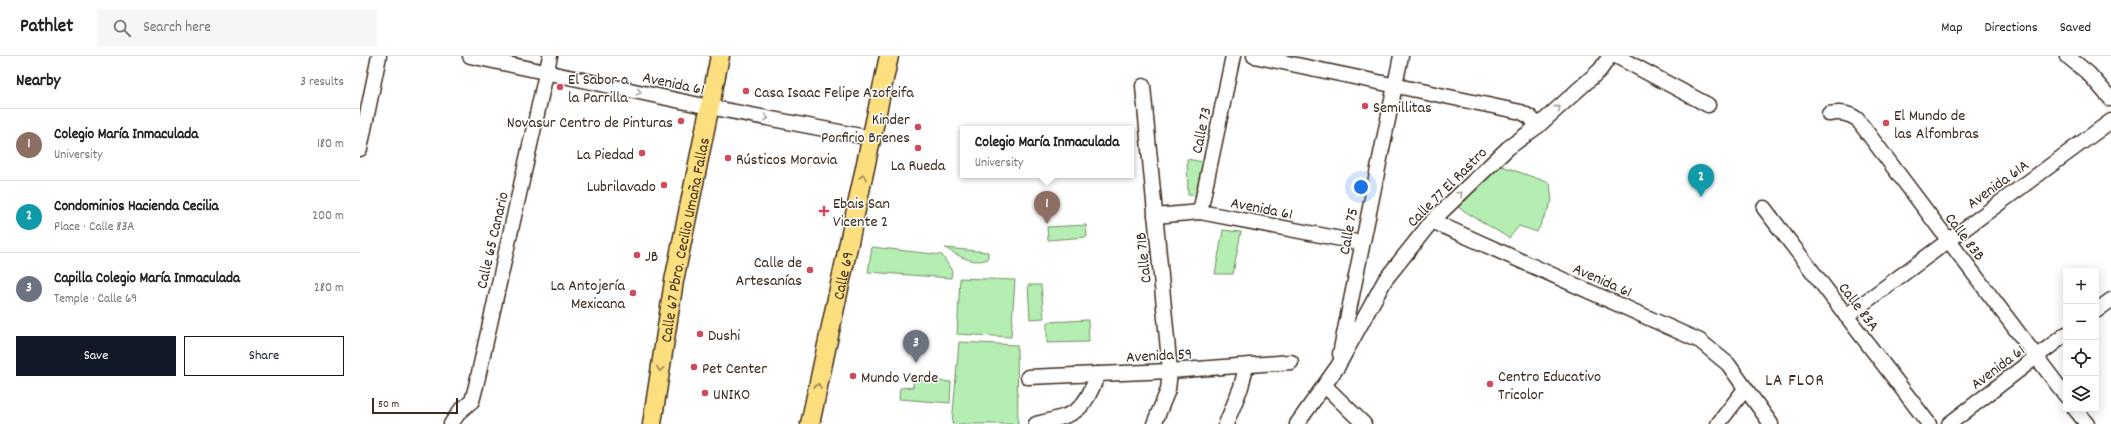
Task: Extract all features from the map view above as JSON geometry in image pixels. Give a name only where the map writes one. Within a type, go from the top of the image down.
[{"type":"main road","name":"Calle 67 Pbro. Cecilio Umaña Fallas","points":[[652,424],[674,281],[708,107],[720,56]]},
{"type":"main road","name":"Calle 69","points":[[810,424],[889,56]]},
{"type":"street","points":[[360,149],[379,56]]},
{"type":"street","name":"Avenida 61","points":[[470,56],[708,107],[871,138]]},
{"type":"street","name":"Calle 65 Canario","points":[[451,424],[460,411],[472,401],[550,56]]},
{"type":"street","name":"Calle 73","points":[[1200,212],[1233,56]]},
{"type":"street","points":[[1254,56],[1521,112],[1530,117],[1538,126]]},
{"type":"street","name":"Calle 75","points":[[1338,366],[1401,56]]},
{"type":"street","name":"Calle 77 El Rastro","points":[[1297,424],[1338,366],[1385,280],[1432,221],[1508,148],[1538,126],[1600,70],[1610,56]]},
{"type":"street","points":[[1616,56],[1708,105]]},
{"type":"street","points":[[2067,56],[2088,73],[2111,99]]},
{"type":"street","name":"Calle 71B","points":[[1143,86],[1170,371],[1168,390],[1154,424]]},
{"type":"street","name":"Calle 83B","points":[[1829,114],[1839,112],[1850,114],[1857,119],[2063,392]]},
{"type":"street","name":"Avenida 61A","points":[[1846,316],[2111,121]]},
{"type":"street","name":"Calle 83A","points":[[1764,208],[1929,424]]},
{"type":"street","name":"Avenida 61","points":[[1155,216],[1200,212],[1362,243]]},
{"type":"street","name":"Avenida 61","points":[[1432,221],[1700,341],[1728,364],[1771,424]]},
{"type":"street","points":[[2099,309],[2111,300]]},
{"type":"street","name":"Avenida 61","points":[[1948,424],[2063,336]]},
{"type":"street","name":"Avenida 59","points":[[1028,377],[1170,371],[1291,362]]},
{"type":"street","points":[[1226,424],[1241,387],[1246,366]]},
{"type":"street","points":[[1036,424],[1070,416],[1079,410],[1088,399],[1098,374]]},
{"type":"street","points":[[1325,386],[1364,424]]},
{"type":"street","points":[[1718,424],[1745,389]]},
{"type":"street","points":[[2077,412],[2087,424]]},
{"type":"green space","points":[[1187,159],[1203,162],[1197,196],[1188,195]]},
{"type":"green space","points":[[1499,165],[1550,183],[1552,201],[1537,232],[1519,226],[1509,238],[1456,206]]},
{"type":"green space","points":[[1086,225],[1087,237],[1048,240],[1047,227]]},
{"type":"green space","points":[[1223,230],[1241,232],[1233,274],[1215,274]]},
{"type":"green space","points":[[872,247],[942,255],[952,271],[951,278],[868,272]]},
{"type":"green space","points":[[945,248],[988,252],[988,259],[976,261],[966,259]]},
{"type":"green space","points":[[960,278],[1015,280],[1011,337],[957,334]]},
{"type":"green space","points":[[1028,285],[1041,285],[1044,318],[1030,319]]},
{"type":"green space","points":[[1088,320],[1089,342],[1047,343],[1047,322]]},
{"type":"green space","points":[[959,342],[1017,345],[1018,424],[952,424]]},
{"type":"green space","points":[[913,379],[951,382],[950,403],[899,399],[900,388],[913,387]]},
{"type":"place","name":"El Sabor a la Parrilla","points":[[560,87]]},
{"type":"place","name":"Casa Isaac Felipe Azofeifa","points":[[746,91]]},
{"type":"place","name":"Semillitas","points":[[1365,106]]},
{"type":"place","name":"Novasur Centro de Pinturas","points":[[681,121]]},
{"type":"place","name":"El Mundo de las Alfombras","points":[[1886,123]]},
{"type":"place","name":"Kinder Porfirio Brenes","points":[[918,127]]},
{"type":"place","name":"La Rueda","points":[[918,148]]},
{"type":"place","name":"La Piedad","points":[[642,153]]},
{"type":"place","name":"Rústicos Moravia","points":[[728,158]]},
{"type":"place","name":"Lubrilavado","points":[[664,185]]},
{"type":"place","name":"Condominios Hacienda Cecilia","points":[[1701,197]]},
{"type":"place","name":"Ebais San Vicente 2","points":[[824,211]]},
{"type":"place","name":"Colegio María Inmaculada","points":[[1047,224]]},
{"type":"place","name":"JB","points":[[637,255]]},
{"type":"place","name":"Calle de Artesanías","points":[[810,270]]},
{"type":"place","name":"La Antojería Mexicana","points":[[633,293]]},
{"type":"place","name":"Dushi","points":[[700,334]]},
{"type":"place","name":"Capilla Colegio María Inmaculada","points":[[916,363]]},
{"type":"place","name":"Pet Center","points":[[694,367]]},
{"type":"place","name":"Mundo Verde","points":[[853,376]]},
{"type":"place","name":"Centro Educativo Tricolor","points":[[1490,384]]},
{"type":"place","name":"UNIKO","points":[[705,393]]},
{"type":"district","name":"LA FLOR","points":[[1795,379]]}]
